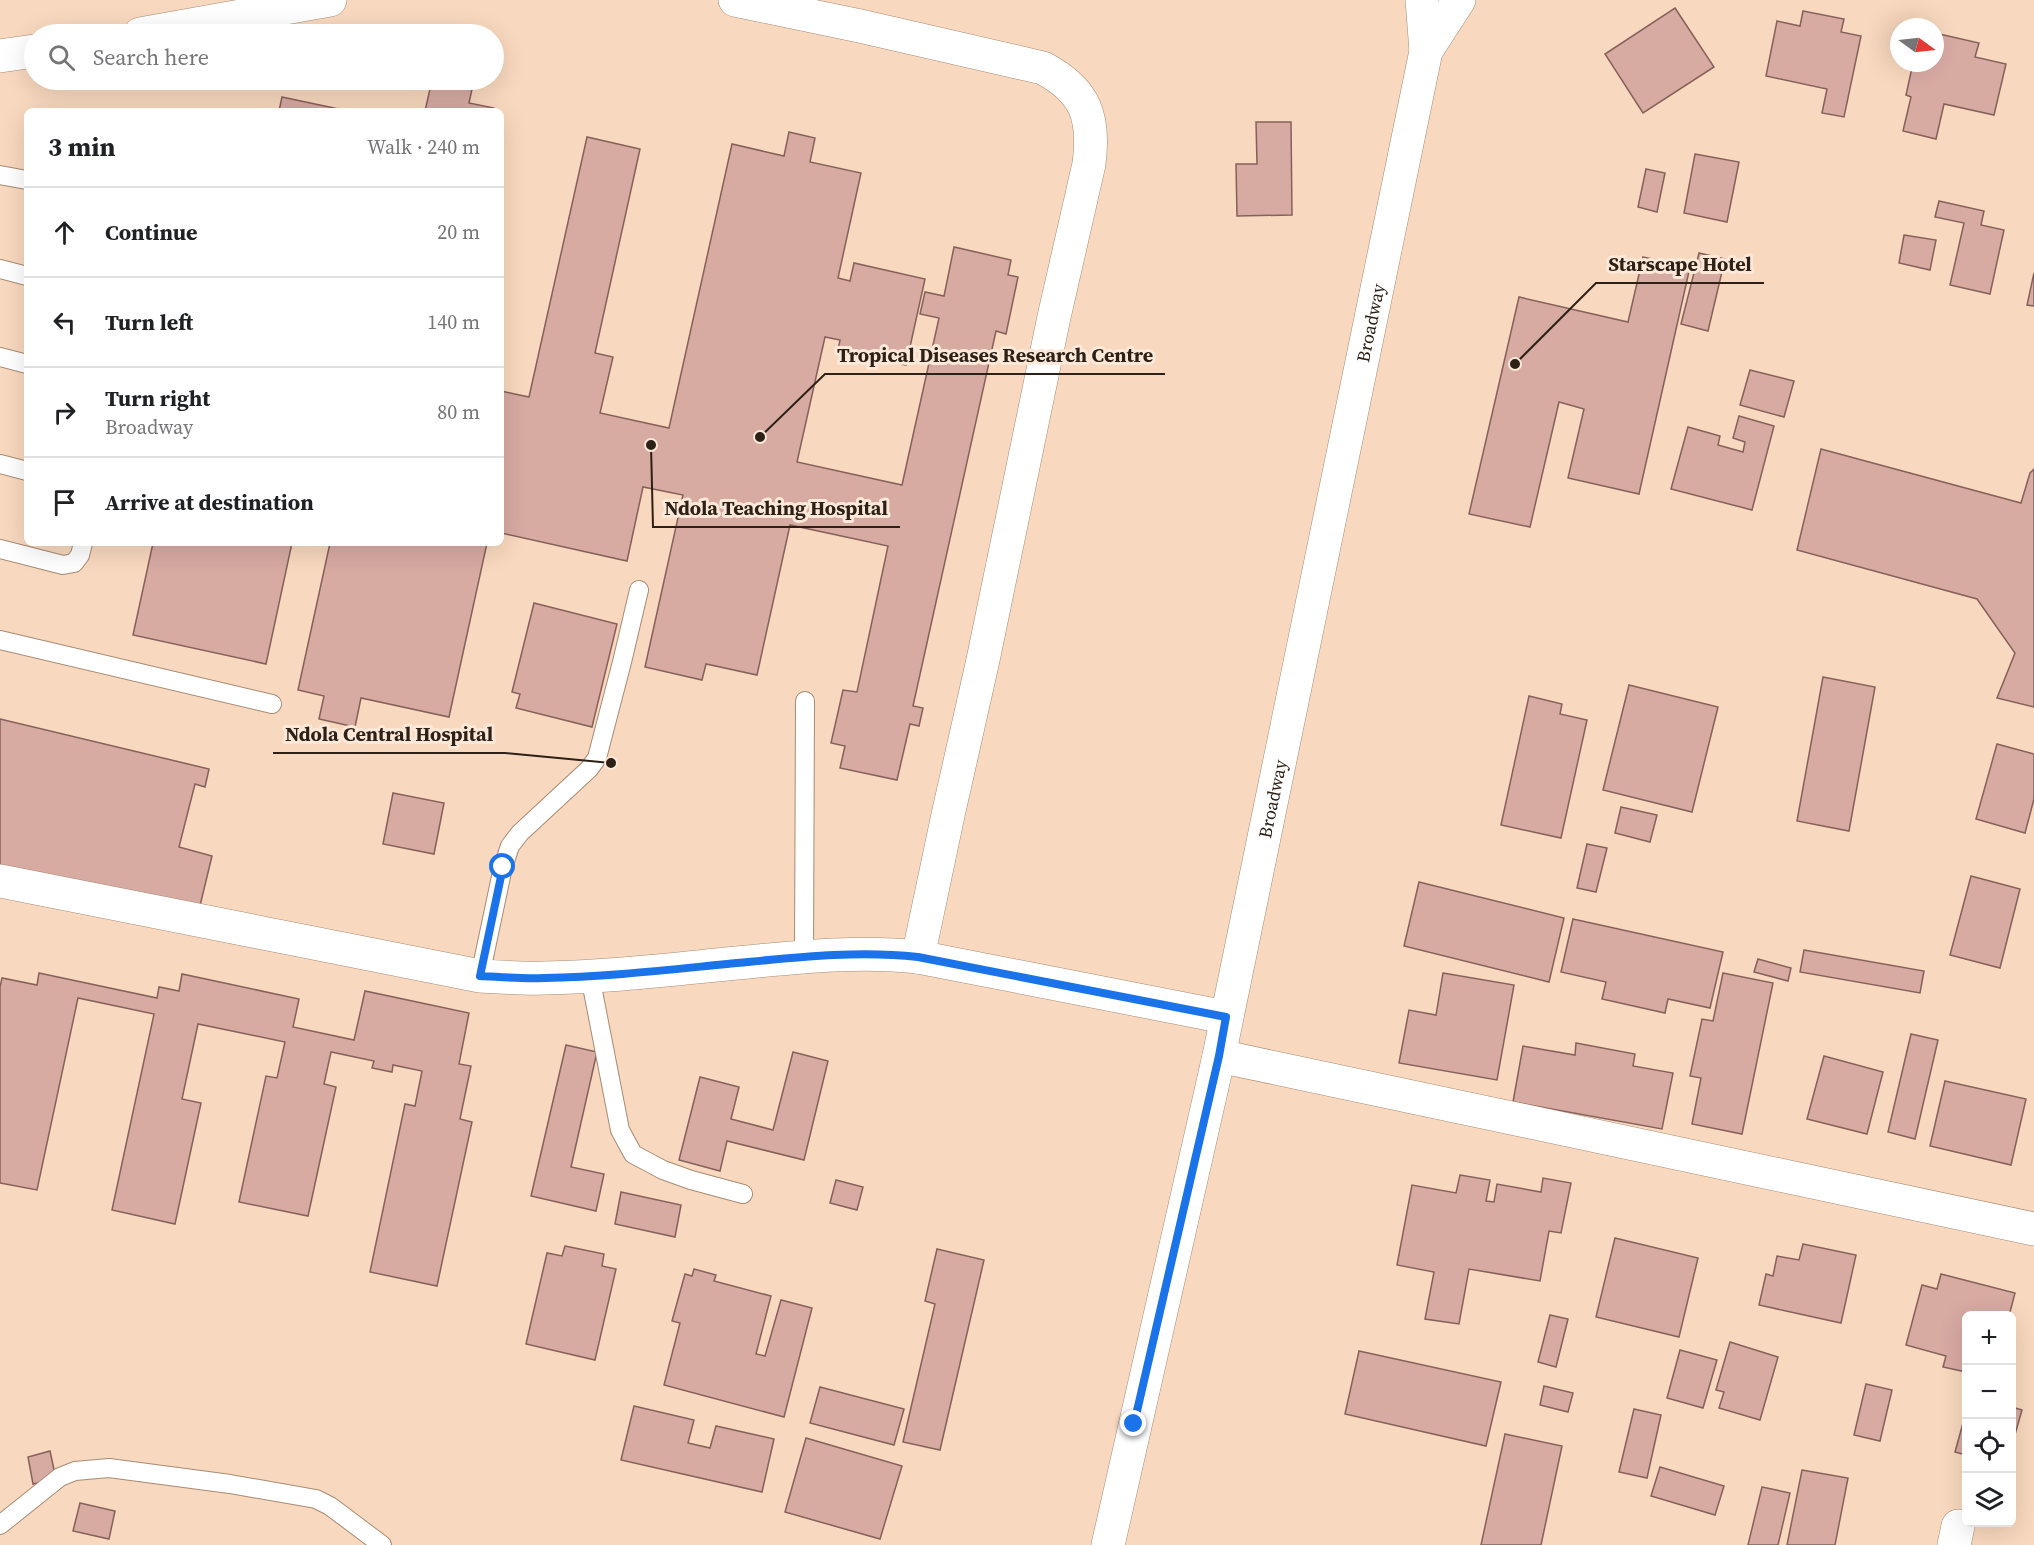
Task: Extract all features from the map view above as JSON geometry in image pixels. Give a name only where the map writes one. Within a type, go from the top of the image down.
[{"type":"street","points":[[196,24],[330,0]]},
{"type":"street","points":[[735,0],[1043,68],[1062,78],[1077,94],[1088,115],[1092,138],[1089,164],[1054,317],[983,660],[918,957]]},
{"type":"street","points":[[1422,0],[1426,51]]},
{"type":"street","points":[[1426,51],[1459,0]]},
{"type":"street","name":"Broadway","points":[[1108,1545],[1219,1056],[1426,51]]},
{"type":"street","points":[[0,56],[24,52]]},
{"type":"street","points":[[0,881],[480,976],[542,979],[860,953],[918,957],[1226,1017]]},
{"type":"street","points":[[1219,1056],[2034,1229]]},
{"type":"lane","points":[[0,175],[24,179]]},
{"type":"lane","points":[[0,269],[24,275]]},
{"type":"lane","points":[[0,357],[24,363]]},
{"type":"lane","points":[[0,464],[24,470]]},
{"type":"lane","points":[[0,549],[63,565],[74,563],[80,555],[82,546]]},
{"type":"lane","points":[[480,976],[503,867],[510,846],[520,833],[589,769],[597,758],[639,590]]},
{"type":"lane","points":[[0,640],[272,704]]},
{"type":"lane","points":[[804,957],[805,701]]},
{"type":"lane","points":[[590,976],[620,1130],[633,1154],[663,1170],[742,1194]]},
{"type":"lane","points":[[0,1526],[60,1477],[75,1471],[109,1468],[316,1498],[382,1545]]},
{"type":"building","points":[[1675,8],[1714,67],[1643,113],[1605,54]]},
{"type":"building","points":[[1803,11],[1844,19],[1841,32],[1861,36],[1844,117],[1822,113],[1827,89],[1766,76],[1777,21],[1800,26]]},
{"type":"building","points":[[1944,35],[1979,43],[1975,57],[2006,64],[1994,115],[1944,104],[1936,139],[1903,131],[1911,97],[1906,95],[1911,72],[1944,72]]},
{"type":"building","points":[[430,90],[472,90],[469,103],[494,108],[426,108]]},
{"type":"building","points":[[282,97],[334,108],[280,108]]},
{"type":"building","points":[[1256,122],[1291,122],[1292,215],[1237,216],[1236,164],[1257,164]]},
{"type":"building","points":[[789,132],[815,138],[810,162],[861,173],[838,278],[850,281],[854,263],[925,279],[906,365],[838,350],[840,340],[825,337],[797,462],[902,485],[939,318],[920,314],[925,292],[944,296],[954,247],[1011,260],[1008,275],[1018,277],[1006,334],[996,331],[913,706],[923,708],[919,726],[910,724],[897,780],[840,768],[845,746],[831,743],[843,690],[857,692],[888,546],[790,525],[757,675],[706,664],[702,680],[645,667],[683,495],[643,487],[627,561],[504,534],[504,392],[529,397],[587,137],[640,149],[595,353],[613,357],[600,413],[669,428],[732,144],[784,156]]},
{"type":"building","points":[[1695,154],[1739,162],[1727,222],[1684,213]]},
{"type":"building","points":[[1646,169],[1665,173],[1657,212],[1638,207]]},
{"type":"building","points":[[1939,201],[1984,211],[1981,225],[2004,230],[1990,294],[1950,285],[1964,223],[1935,217]]},
{"type":"building","points":[[1904,235],[1936,240],[1930,270],[1899,263]]},
{"type":"building","points":[[1699,253],[1725,259],[1708,331],[1681,324]]},
{"type":"building","points":[[1643,257],[1690,267],[1639,494],[1568,478],[1584,409],[1559,402],[1530,527],[1469,514],[1519,297],[1628,322]]},
{"type":"building","points":[[2034,273],[2034,306],[2027,305]]},
{"type":"building","points":[[1750,370],[1794,381],[1784,417],[1740,405]]},
{"type":"building","points":[[1739,416],[1774,426],[1752,510],[1671,489],[1688,427],[1720,436],[1718,445],[1743,452],[1745,442],[1733,438]]},
{"type":"building","points":[[1821,449],[2021,503],[2030,473],[2034,469],[2034,707],[1997,698],[2015,653],[1977,599],[1797,550]]},
{"type":"building","points":[[152,546],[291,546],[266,664],[133,635]]},
{"type":"building","points":[[329,546],[486,546],[449,717],[361,698],[355,727],[319,719],[324,696],[298,690]]},
{"type":"building","points":[[534,603],[617,624],[592,727],[516,708],[520,694],[512,692]]},
{"type":"building","points":[[1823,677],[1875,687],[1849,831],[1797,821]]},
{"type":"building","points":[[1629,685],[1718,707],[1692,812],[1603,790]]},
{"type":"building","points":[[1529,696],[1562,704],[1560,714],[1587,720],[1561,838],[1501,825]]},
{"type":"building","points":[[0,719],[209,769],[205,787],[195,784],[179,847],[212,856],[198,914],[0,866]]},
{"type":"building","points":[[1997,744],[2034,754],[2034,799],[2025,833],[1976,819]]},
{"type":"building","points":[[393,793],[444,803],[434,854],[383,844]]},
{"type":"building","points":[[1621,807],[1657,815],[1650,842],[1615,833]]},
{"type":"building","points":[[1587,844],[1607,848],[1596,892],[1577,888]]},
{"type":"building","points":[[1971,876],[2020,889],[2000,968],[1950,955]]},
{"type":"building","points":[[1419,882],[1564,918],[1549,982],[1404,946]]},
{"type":"building","points":[[1573,919],[1723,952],[1710,1008],[1668,999],[1665,1013],[1602,999],[1606,982],[1561,972]]},
{"type":"building","points":[[1804,950],[1924,971],[1920,993],[1800,972]]},
{"type":"building","points":[[1758,959],[1791,968],[1788,981],[1754,972]]},
{"type":"building","points":[[39,973],[157,998],[159,987],[179,991],[182,974],[299,999],[293,1027],[354,1040],[365,991],[469,1013],[459,1064],[471,1066],[460,1119],[472,1122],[437,1286],[370,1272],[405,1104],[415,1106],[422,1071],[393,1065],[392,1072],[372,1068],[374,1061],[331,1052],[324,1084],[336,1087],[308,1216],[239,1202],[266,1076],[277,1078],[285,1042],[198,1024],[182,1099],[201,1103],[175,1224],[112,1210],[154,1014],[78,998],[37,1190],[0,1183],[0,987],[2,978],[37,985]]},
{"type":"building","points":[[1443,973],[1514,985],[1497,1080],[1399,1063],[1409,1010],[1436,1015]]},
{"type":"building","points":[[1723,973],[1773,983],[1742,1134],[1692,1124],[1701,1078],[1690,1076],[1702,1019],[1713,1021]]},
{"type":"building","points":[[1911,1034],[1938,1040],[1915,1139],[1888,1132]]},
{"type":"building","points":[[1576,1043],[1635,1054],[1633,1066],[1673,1073],[1662,1129],[1513,1102],[1523,1046],[1575,1055]]},
{"type":"building","points":[[566,1045],[597,1052],[571,1167],[604,1174],[596,1211],[531,1196]]},
{"type":"building","points":[[793,1052],[828,1061],[804,1160],[727,1141],[720,1171],[679,1160],[700,1077],[739,1087],[731,1119],[773,1130]]},
{"type":"building","points":[[1824,1056],[1883,1072],[1867,1134],[1807,1119]]},
{"type":"building","points":[[1945,1081],[2026,1099],[2011,1165],[1930,1146]]},
{"type":"building","points":[[1460,1175],[1490,1180],[1486,1201],[1494,1202],[1497,1184],[1541,1192],[1543,1178],[1571,1183],[1561,1233],[1549,1231],[1540,1281],[1469,1269],[1459,1324],[1425,1319],[1434,1272],[1397,1265],[1412,1185],[1456,1193]]},
{"type":"building","points":[[836,1180],[863,1187],[857,1210],[830,1203]]},
{"type":"building","points":[[621,1192],[681,1205],[675,1237],[615,1224]]},
{"type":"building","points":[[1615,1238],[1698,1258],[1679,1337],[1596,1317]]},
{"type":"building","points":[[1803,1244],[1856,1255],[1841,1323],[1759,1305],[1766,1274],[1773,1276],[1777,1256],[1799,1260]]},
{"type":"building","points":[[565,1246],[604,1254],[602,1266],[616,1269],[595,1360],[526,1344],[547,1253],[562,1256]]},
{"type":"building","points":[[937,1249],[984,1260],[940,1450],[903,1442],[935,1304],[925,1301]]},
{"type":"building","points":[[694,1269],[716,1275],[714,1281],[771,1296],[756,1354],[765,1356],[781,1300],[812,1308],[784,1417],[664,1385],[680,1323],[672,1321],[685,1274],[692,1276]]},
{"type":"building","points":[[1941,1274],[2015,1293],[2010,1311],[1962,1311],[1962,1371],[1943,1367],[1946,1356],[1906,1345],[1922,1285],[1937,1289]]},
{"type":"building","points":[[1550,1315],[1568,1319],[1556,1367],[1538,1362]]},
{"type":"building","points":[[1730,1342],[1778,1357],[1760,1420],[1719,1408],[1724,1392],[1716,1390]]},
{"type":"building","points":[[1680,1350],[1717,1360],[1703,1408],[1667,1398]]},
{"type":"building","points":[[1359,1351],[1501,1382],[1486,1446],[1345,1414]]},
{"type":"building","points":[[1866,1384],[1892,1390],[1880,1441],[1854,1435]]},
{"type":"building","points":[[1544,1386],[1573,1393],[1568,1412],[1540,1405]]},
{"type":"building","points":[[820,1387],[904,1409],[894,1445],[810,1423]]},
{"type":"building","points":[[634,1406],[694,1420],[688,1443],[710,1448],[716,1426],[774,1439],[762,1492],[621,1460]]},
{"type":"building","points":[[2016,1408],[2022,1410],[2016,1431]]},
{"type":"building","points":[[1634,1409],[1661,1415],[1647,1478],[1619,1472]]},
{"type":"building","points":[[1962,1427],[1962,1454],[1955,1452]]},
{"type":"building","points":[[1505,1434],[1562,1446],[1541,1545],[1481,1545]]},
{"type":"building","points":[[806,1438],[902,1466],[880,1539],[785,1512]]},
{"type":"building","points":[[50,1451],[56,1479],[33,1484],[28,1457]]},
{"type":"building","points":[[1660,1467],[1724,1486],[1715,1515],[1651,1496]]},
{"type":"building","points":[[1802,1470],[1848,1478],[1835,1545],[1787,1545]]},
{"type":"building","points":[[1762,1487],[1790,1493],[1778,1545],[1748,1545]]},
{"type":"building","points":[[80,1503],[115,1511],[109,1539],[73,1531]]},
{"type":"place","name":"Starscape Hotel","points":[[1515,364]]},
{"type":"place","name":"Tropical Diseases Research Centre","points":[[760,437]]},
{"type":"place","name":"Ndola Teaching Hospital","points":[[651,445]]},
{"type":"place","name":"Ndola Central Hospital","points":[[611,763]]},
{"type":"route","points":[[503,867],[480,976],[542,979],[804,957],[860,953],[886,954],[918,957],[1226,1017],[1134,1424]]}]
